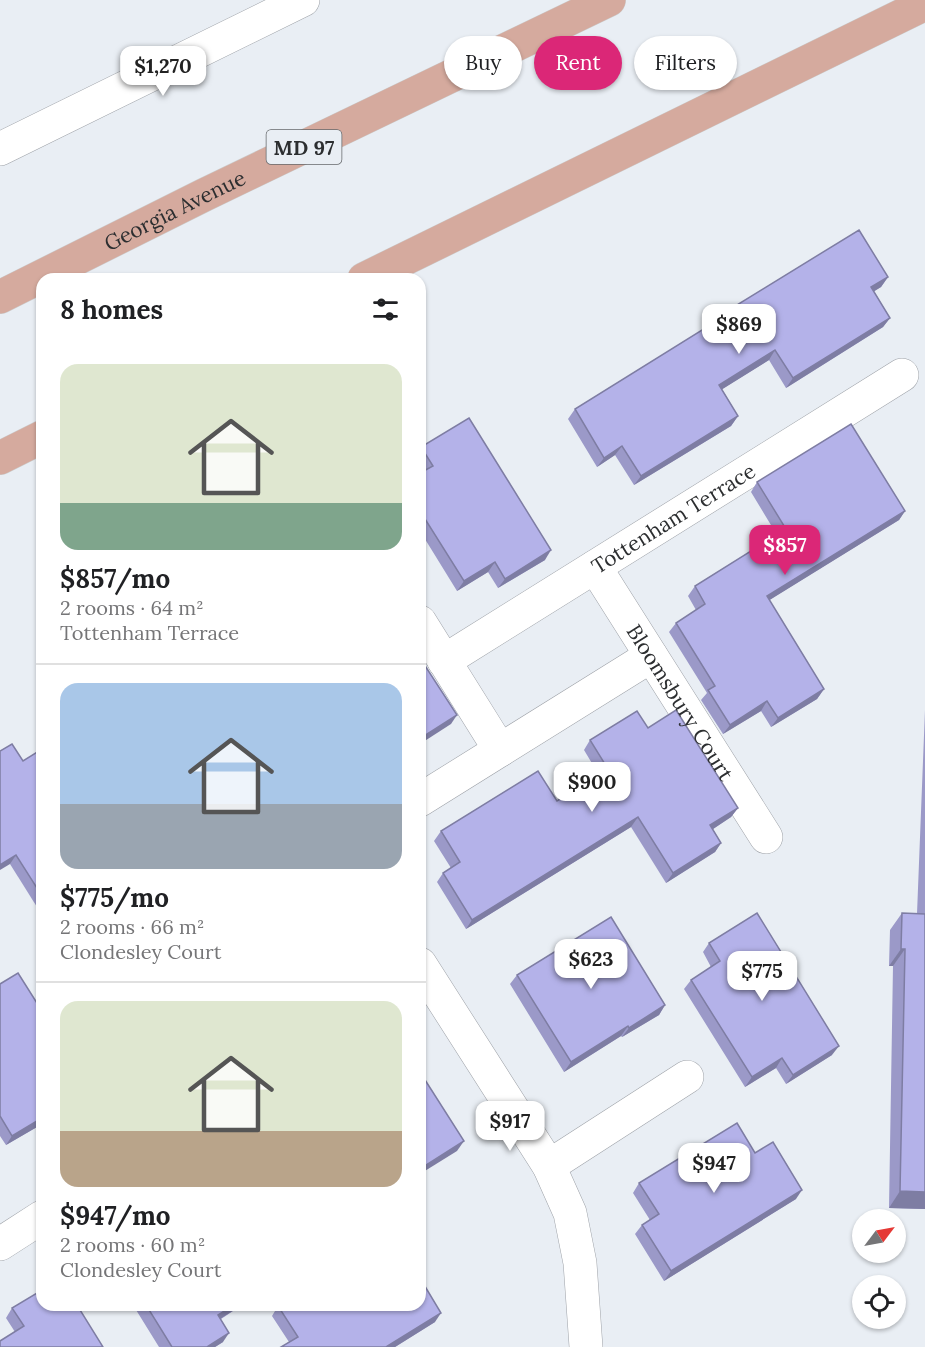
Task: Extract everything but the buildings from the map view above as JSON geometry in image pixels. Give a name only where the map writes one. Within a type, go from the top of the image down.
[{"type":"main road","name":"Georgia Avenue","points":[[48,273],[204,195],[609,0]]},
{"type":"main road","points":[[376,273],[925,4]]},
{"type":"main road","name":"Georgia Avenue","points":[[0,297],[36,279]]},
{"type":"main road","points":[[0,458],[36,440]]},
{"type":"street","points":[[0,149],[303,0]]},
{"type":"street","name":"Tottenham Terrace","points":[[444,661],[902,375]]},
{"type":"street","name":"Bloomsbury Court","points":[[595,567],[766,837]]},
{"type":"street","points":[[426,632],[500,750]]},
{"type":"street","points":[[426,796],[651,656]]},
{"type":"street","points":[[426,978],[549,1166],[570,1213],[580,1263],[586,1347]]},
{"type":"street","points":[[549,1166],[687,1077]]},
{"type":"street","points":[[2,1239],[36,1220]]}]
